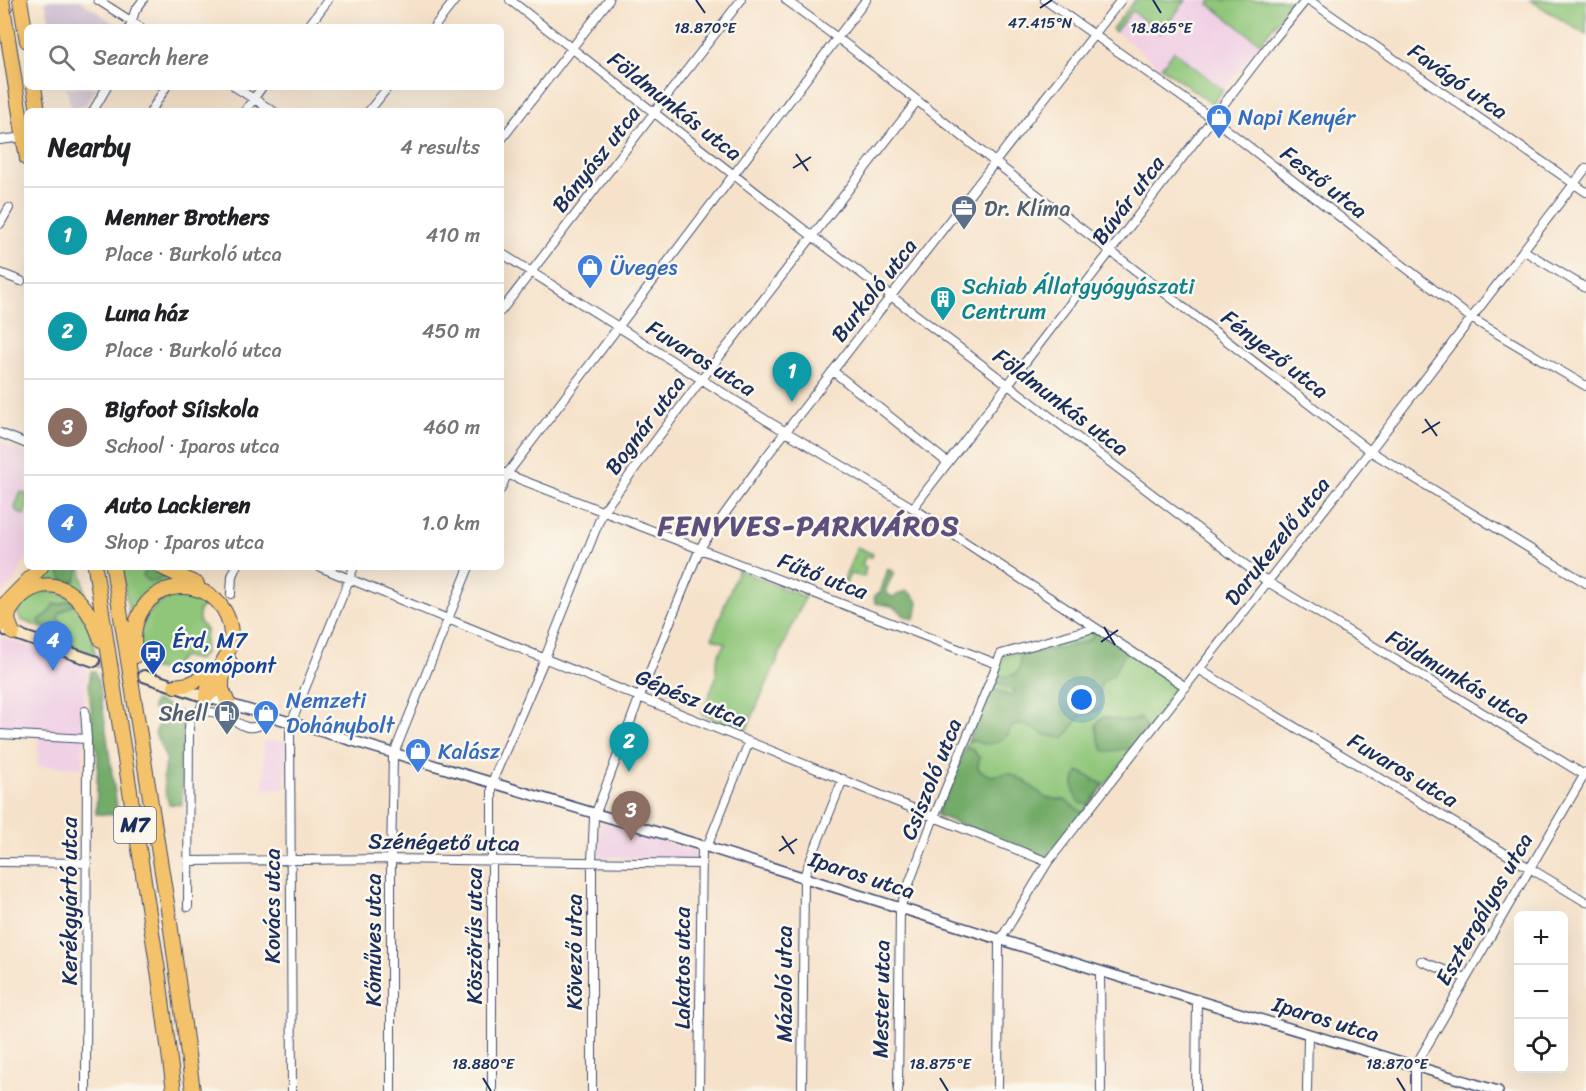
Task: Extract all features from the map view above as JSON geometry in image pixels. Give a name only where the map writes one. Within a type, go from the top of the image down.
[{"type":"highway","points":[[2,0],[24,140]]},
{"type":"highway","points":[[21,0],[25,24]]},
{"type":"highway","points":[[34,90],[38,108]]},
{"type":"highway","points":[[4,618],[39,570]]},
{"type":"highway","name":"M7","points":[[95,570],[159,977],[174,1091]]},
{"type":"highway","name":"M7","points":[[114,570],[136,703],[193,1091]]},
{"type":"highway","points":[[167,570],[218,596],[229,609],[235,622],[238,641],[235,651],[220,675],[210,682],[203,703]]},
{"type":"highway","points":[[4,618],[17,600],[26,592],[37,587],[48,586],[71,594],[85,606],[95,624],[112,674]]},
{"type":"highway","points":[[136,703],[134,645],[136,623],[147,603],[162,591],[180,586],[206,594],[221,606],[229,621],[231,639],[220,675],[222,689],[228,703]]},
{"type":"highway","points":[[175,686],[220,675]]},
{"type":"main road","points":[[4,618],[94,661]]},
{"type":"main road","name":"Iparos utca","points":[[144,676],[175,686],[203,703]]},
{"type":"street","points":[[98,0],[130,24],[143,0]]},
{"type":"street","points":[[310,24],[328,0]]},
{"type":"street","points":[[436,24],[455,0]]},
{"type":"street","name":"Földmunkás utca","points":[[510,0],[812,236],[1268,582],[1585,774]]},
{"type":"street","points":[[504,136],[609,0]]},
{"type":"street","name":"Bányász utca","points":[[504,307],[741,0]]},
{"type":"street","name":"Fényező utca","points":[[786,0],[1370,451],[1586,583]]},
{"type":"street","points":[[504,473],[734,176],[866,0]]},
{"type":"street","name":"Festő utca","points":[[1045,0],[1213,119],[1471,318],[1586,386]]},
{"type":"street","name":"Burkoló utca","points":[[596,814],[640,696],[700,548],[786,432],[1121,0]]},
{"type":"street","name":"Búvár utca","points":[[913,508],[1213,119],[1308,0]]},
{"type":"street","name":"Favágó utca","points":[[1308,0],[1586,192]]},
{"type":"street","points":[[95,108],[105,90]]},
{"type":"street","points":[[153,108],[164,90]]},
{"type":"street","points":[[240,90],[268,108]]},
{"type":"street","points":[[247,108],[260,90]]},
{"type":"street","points":[[371,108],[386,90]]},
{"type":"street","name":"Bognár utca","points":[[492,782],[545,658],[603,512],[917,101]]},
{"type":"street","points":[[0,140],[16,138]]},
{"type":"street","name":"Darukezelő utca","points":[[1001,939],[1048,862],[1370,451],[1586,168]]},
{"type":"street","points":[[0,224],[9,208]]},
{"type":"street","points":[[1523,250],[1586,288]]},
{"type":"street","name":"Fuvaros utca","points":[[504,255],[786,432],[913,508],[1186,687]]},
{"type":"street","points":[[0,273],[21,281]]},
{"type":"street","points":[[834,372],[948,464]]},
{"type":"street","points":[[0,433],[24,443]]},
{"type":"street","name":"Fűtő utca","points":[[504,473],[997,664]]},
{"type":"street","points":[[231,594],[235,570]]},
{"type":"street","name":"Gépész utca","points":[[327,570],[1048,862]]},
{"type":"street","points":[[292,721],[353,570]]},
{"type":"street","name":"Kőműves utca","points":[[391,1091],[391,859],[394,753],[469,570]]},
{"type":"street","points":[[997,664],[1001,654],[1094,628]]},
{"type":"street","name":"Csiszoló utca","points":[[900,908],[934,817],[997,664]]},
{"type":"street","name":"Fuvaros utca","points":[[1200,670],[1586,902]]},
{"type":"street","points":[[188,907],[190,718],[198,714],[203,703],[243,726],[251,728],[258,726],[265,714]]},
{"type":"street","name":"Iparos utca","points":[[203,703],[228,703],[292,721],[804,876],[1308,1035],[1498,1091]]},
{"type":"street","name":"Kerékgyártó utca","points":[[85,711],[87,739],[86,1091]]},
{"type":"street","name":"Kovács utca","points":[[292,721],[290,861],[292,1091]]},
{"type":"street","points":[[0,734],[87,739]]},
{"type":"street","name":"Lakatos utca","points":[[699,1091],[701,864],[705,846],[749,742]]},
{"type":"street","name":"Esztergályos utca","points":[[1415,1066],[1585,774]]},
{"type":"street","points":[[804,876],[843,779]]},
{"type":"street","name":"Köszörűs utca","points":[[492,782],[492,1091]]},
{"type":"street","name":"Kövező utca","points":[[592,1091],[592,861],[596,814]]},
{"type":"street","name":"Szénégető utca","points":[[188,861],[391,859],[701,864]]},
{"type":"street","points":[[0,862],[87,863]]},
{"type":"street","name":"Mázoló utca","points":[[801,1091],[804,876]]},
{"type":"street","name":"Mester utca","points":[[898,1091],[900,908]]},
{"type":"street","points":[[998,1091],[999,948],[1001,939]]},
{"type":"street","points":[[1421,961],[1465,978]]},
{"type":"street","points":[[1100,971],[1101,1091]]},
{"type":"street","points":[[1196,1091],[1197,999]]},
{"type":"street","points":[[1307,1091],[1308,1035]]},
{"type":"street","points":[[1415,1066],[1415,1091]]},
{"type":"shaded area","points":[[45,0],[80,0],[115,24],[50,24]]},
{"type":"shaded area","points":[[1135,0],[1293,1],[1212,104],[1112,29]]},
{"type":"shaded area","points":[[67,90],[95,90],[86,104],[71,108]]},
{"type":"shaded area","points":[[0,442],[24,453],[24,562],[17,577],[0,596]]},
{"type":"shaded area","points":[[0,637],[88,665],[83,710],[83,768],[38,766],[38,730],[0,729]]},
{"type":"shaded area","points":[[264,741],[286,741],[285,789],[263,789]]},
{"type":"shaded area","points":[[602,822],[697,852],[695,860],[598,857]]},
{"type":"green space","points":[[1135,0],[1186,0],[1161,33],[1132,11],[1115,32],[1112,29]]},
{"type":"green space","points":[[1211,0],[1293,1],[1260,43],[1209,4]]},
{"type":"green space","points":[[1530,0],[1586,0],[1586,35]]},
{"type":"green space","points":[[1174,51],[1223,90],[1212,104],[1161,67]]},
{"type":"green space","points":[[21,492],[24,493],[24,515],[16,511],[15,507]]},
{"type":"green space","points":[[857,547],[873,554],[872,557],[865,557],[862,565],[866,567],[864,577],[850,574],[843,590],[848,592],[847,595],[839,592]]},
{"type":"green space","points":[[888,569],[894,572],[886,589],[887,594],[893,597],[906,591],[918,602],[913,619],[903,615],[892,606],[875,603],[874,596],[880,593]]},
{"type":"green space","points":[[47,570],[81,570],[86,600],[34,582]]},
{"type":"green space","points":[[60,570],[78,570],[76,580],[69,583],[64,581]]},
{"type":"green space","points":[[122,570],[158,570],[178,581],[131,621]]},
{"type":"green space","points":[[145,570],[157,570],[164,574],[164,577],[155,582],[148,581],[143,576]]},
{"type":"green space","points":[[738,570],[805,597],[745,733],[702,714],[717,675],[717,659],[725,643],[712,638]]},
{"type":"green space","points":[[47,591],[71,597],[91,631],[95,655],[74,647],[64,637],[21,620],[17,612],[22,600]]},
{"type":"green space","points":[[188,593],[198,596],[216,608],[206,605],[199,610],[199,621],[206,630],[204,654],[199,660],[184,657],[176,662],[175,666],[181,676],[146,668],[139,642],[140,630],[145,618],[163,600],[174,595]]},
{"type":"green space","points":[[70,600],[73,605],[60,613],[58,618],[61,624],[58,630],[40,624],[39,620],[47,615],[54,604]]},
{"type":"green space","points":[[1095,630],[1174,682],[1177,693],[1047,859],[937,815],[1003,657]]},
{"type":"green space","points":[[1095,630],[1126,651],[1113,675],[1101,683],[1102,706],[1099,710],[1081,716],[1064,738],[1046,735],[1028,726],[1016,725],[1011,727],[1008,735],[993,743],[968,741],[990,687],[1011,697],[1015,691],[993,680],[995,675],[1011,676],[1019,668],[1020,657],[1083,643],[1091,639]]},
{"type":"green space","points":[[91,671],[95,671],[100,688],[118,815],[96,814],[98,756],[93,736],[89,683]]},
{"type":"green space","points":[[154,701],[167,705],[173,712],[180,711],[183,717],[182,805],[169,804],[166,793],[163,777],[167,761],[155,733],[158,723],[152,707]]},
{"type":"green space","points":[[1104,717],[1127,721],[1141,718],[1147,730],[1133,749],[1104,751],[1096,726]]},
{"type":"green space","points":[[965,747],[972,749],[979,757],[978,769],[990,776],[1010,773],[1025,781],[1046,798],[1065,800],[1083,813],[1047,859],[937,815]]},
{"type":"green space","points":[[1079,771],[1104,785],[1089,805],[1080,803],[1075,795],[1074,783]]},
{"type":"tunnel","points":[[94,661],[144,676]]},
{"type":"place","name":"Napi Kenyér","points":[[1219,140]]},
{"type":"place","name":"Dr. Klíma","points":[[964,231]]},
{"type":"place","name":"Üveges","points":[[590,290]]},
{"type":"place","name":"Schiab Állatgyógyászati Centrum","points":[[943,322]]},
{"type":"place","name":"Menner Brothers","points":[[792,402]]},
{"type":"place","name":"Auto Lackieren","points":[[53,671]]},
{"type":"place","name":"Érd, M7 csomópont","points":[[153,676]]},
{"type":"place","name":"Shell","points":[[227,736]]},
{"type":"place","name":"Nemzeti Dohánybolt","points":[[266,736]]},
{"type":"place","name":"Luna ház","points":[[629,772]]},
{"type":"place","name":"Kalász","points":[[418,774]]},
{"type":"place","name":"Bigfoot Síiskola","points":[[631,841]]},
{"type":"district","name":"FENYVES-PARKVÁROS","points":[[809,525]]}]
